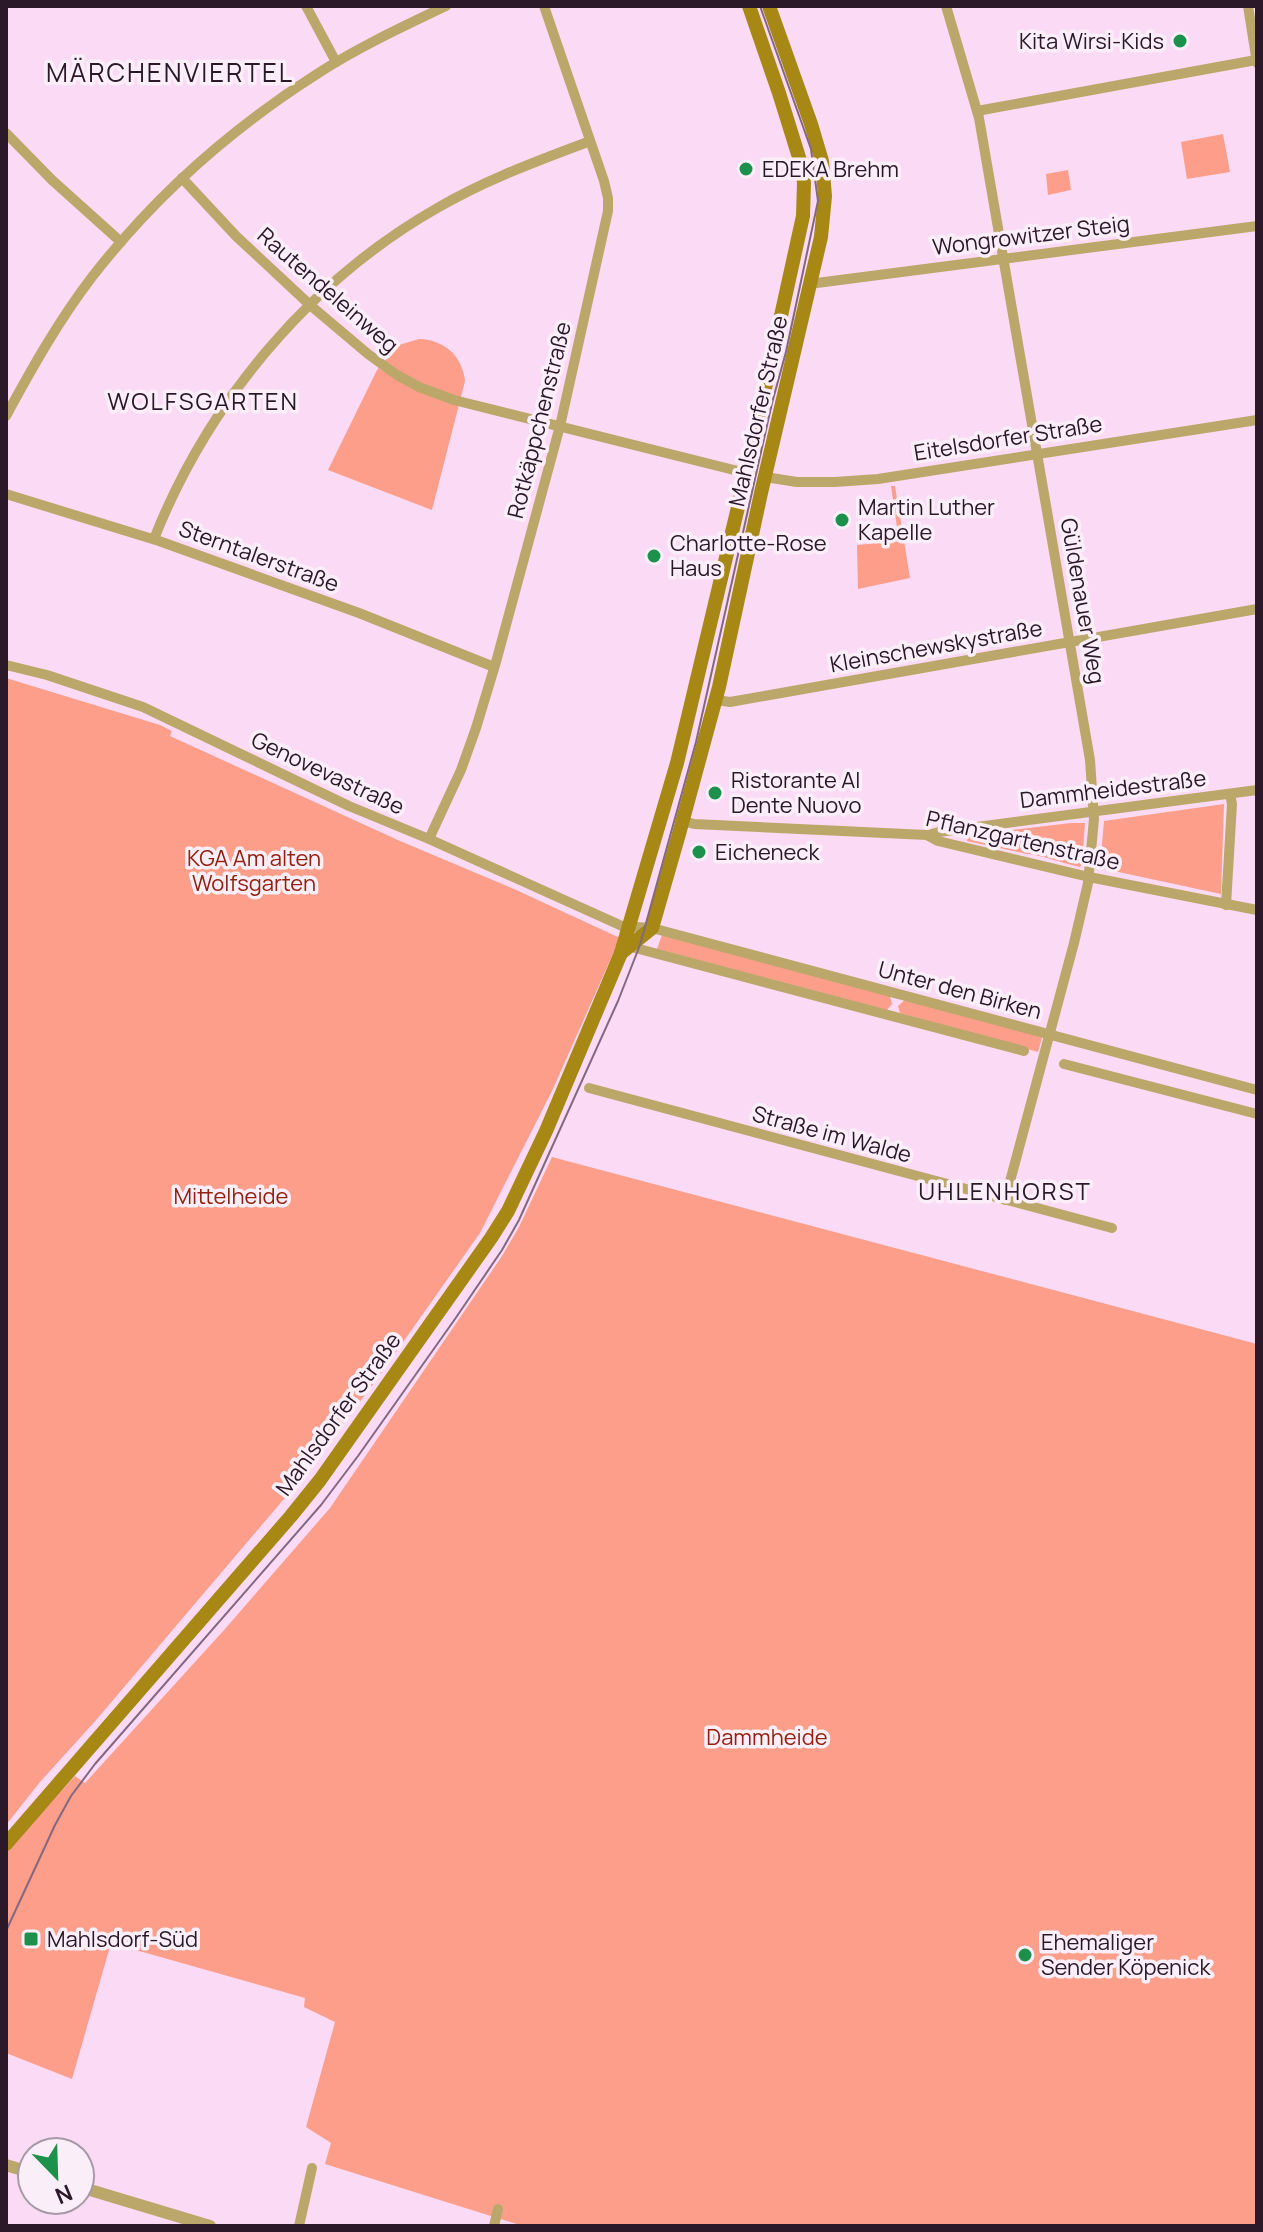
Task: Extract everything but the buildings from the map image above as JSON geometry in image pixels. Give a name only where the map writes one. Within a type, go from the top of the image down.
[{"type":"main road","name":"Mahlsdorfer Straße","points":[[6,1844],[320,1480],[482,1250],[522,1184],[624,948],[677,763],[803,216],[802,167],[749,6]]},
{"type":"main road","name":"Mahlsdorfer Straße","points":[[624,948],[652,928],[683,821],[716,700],[824,216],[822,161],[769,6]]},
{"type":"main road","points":[[789,280],[809,284]]},
{"type":"main road","points":[[746,473],[765,477]]},
{"type":"street","points":[[306,6],[336,62]]},
{"type":"street","points":[[6,416],[66,314],[121,242],[182,178],[258,115],[336,62],[446,6]]},
{"type":"street","name":"Rotkäppchenstraße","points":[[429,839],[461,770],[494,667],[560,426],[608,211],[608,198],[544,6]]},
{"type":"street","name":"Güldenauer Weg","points":[[946,6],[977,111],[1090,760],[1094,813],[1089,877],[1074,943],[1005,1200]]},
{"type":"street","points":[[977,111],[1256,63],[1248,6]]},
{"type":"street","points":[[6,134],[121,242]]},
{"type":"street","points":[[154,539],[183,474],[218,415],[262,356],[310,305],[375,250],[436,209],[513,170],[590,141]]},
{"type":"street","name":"Rautendeleinweg","points":[[182,178],[236,236],[310,305],[385,367],[419,387],[454,400],[746,473]]},
{"type":"street","name":"Wongrowitzer Steig","points":[[809,284],[1257,226]]},
{"type":"street","name":"Eitelsdorfer Straße","points":[[765,477],[797,482],[864,480],[1257,420]]},
{"type":"street","name":"Sterntalerstraße","points":[[6,494],[154,539],[359,613],[494,667]]},
{"type":"street","name":"Kleinschewskystraße","points":[[716,700],[730,702],[1257,609]]},
{"type":"street","name":"Genovevastraße","points":[[6,665],[47,675],[143,707],[349,806],[622,926],[630,926]]},
{"type":"street","name":"Dammheidestraße","points":[[927,835],[1257,790]]},
{"type":"street","points":[[1226,905],[1230,794]]},
{"type":"street","name":"Pflanzgartenstraße","points":[[683,821],[927,835],[938,841],[1089,877],[1257,910]]},
{"type":"street","name":"Unter den Birken","points":[[630,926],[652,928],[1257,1090]]},
{"type":"street","name":"Unter den Birken","points":[[624,948],[1024,1051]]},
{"type":"street","points":[[1064,1064],[1257,1114]]},
{"type":"street","name":"Straße im Walde","points":[[589,1088],[1112,1228]]},
{"type":"street","points":[[299,2226],[312,2168]]},
{"type":"street","points":[[96,2192],[210,2226]]},
{"type":"street","points":[[494,2226],[498,2209]]},
{"type":"green space","points":[[1223,134],[1230,172],[1187,179],[1181,142]]},
{"type":"green space","points":[[1068,170],[1071,190],[1048,195],[1046,174]]},
{"type":"green space","points":[[419,339],[437,342],[451,351],[460,364],[465,381],[432,510],[328,470],[377,370],[399,345]]},
{"type":"green space","points":[[891,486],[895,486],[910,578],[858,589],[857,545],[899,541]]},
{"type":"green space","name":"Mittelheide","points":[[6,678],[160,725],[172,731],[170,736],[620,938],[552,1091],[480,1233],[306,1473],[6,1825]]},
{"type":"green space","points":[[1224,804],[1221,894],[1100,868],[1104,821]]},
{"type":"green space","points":[[1085,823],[1080,867],[967,841],[968,835]]},
{"type":"green space","points":[[662,935],[890,996],[892,1004],[887,1010],[657,949]]},
{"type":"green space","points":[[905,1000],[1040,1036],[1038,1052],[900,1013],[898,1006]]},
{"type":"green space","name":"Dammheide","points":[[552,1157],[1257,1344],[1257,2226],[523,2226],[325,2164],[331,2143],[306,2127],[335,2022],[304,2007],[305,1998],[111,1943],[72,2079],[6,2053],[6,1852],[75,1776],[85,1783],[330,1508],[502,1256]]},
{"type":"tram line","points":[[6,1931],[71,1796],[95,1764],[321,1505],[502,1250],[519,1220],[618,1001],[640,945],[696,742],[818,201],[811,149],[760,6]]},
{"type":"place","name":"Kita Wirsi-Kids","points":[[1180,41]]},
{"type":"place","name":"EDEKA Brehm","points":[[746,169]]},
{"type":"place","name":"Martin Luther Kapelle","points":[[842,520]]},
{"type":"place","name":"Charlotte-Rose Haus","points":[[654,556]]},
{"type":"place","name":"Ristorante Al Dente Nuovo","points":[[715,793]]},
{"type":"place","name":"Eicheneck","points":[[699,852]]},
{"type":"place","name":"Mahlsdorf-Süd","points":[[31,1939]]},
{"type":"place","name":"Ehemaliger Sender Köpenick","points":[[1025,1955]]},
{"type":"district","name":"MÄRCHENVIERTEL","points":[[170,72]]},
{"type":"district","name":"WOLFSGARTEN","points":[[203,400]]},
{"type":"district","name":"UHLENHORST","points":[[1005,1190]]},
{"type":"park label","name":"KGA Am alten Wolfsgarten","points":[[254,870]]}]
